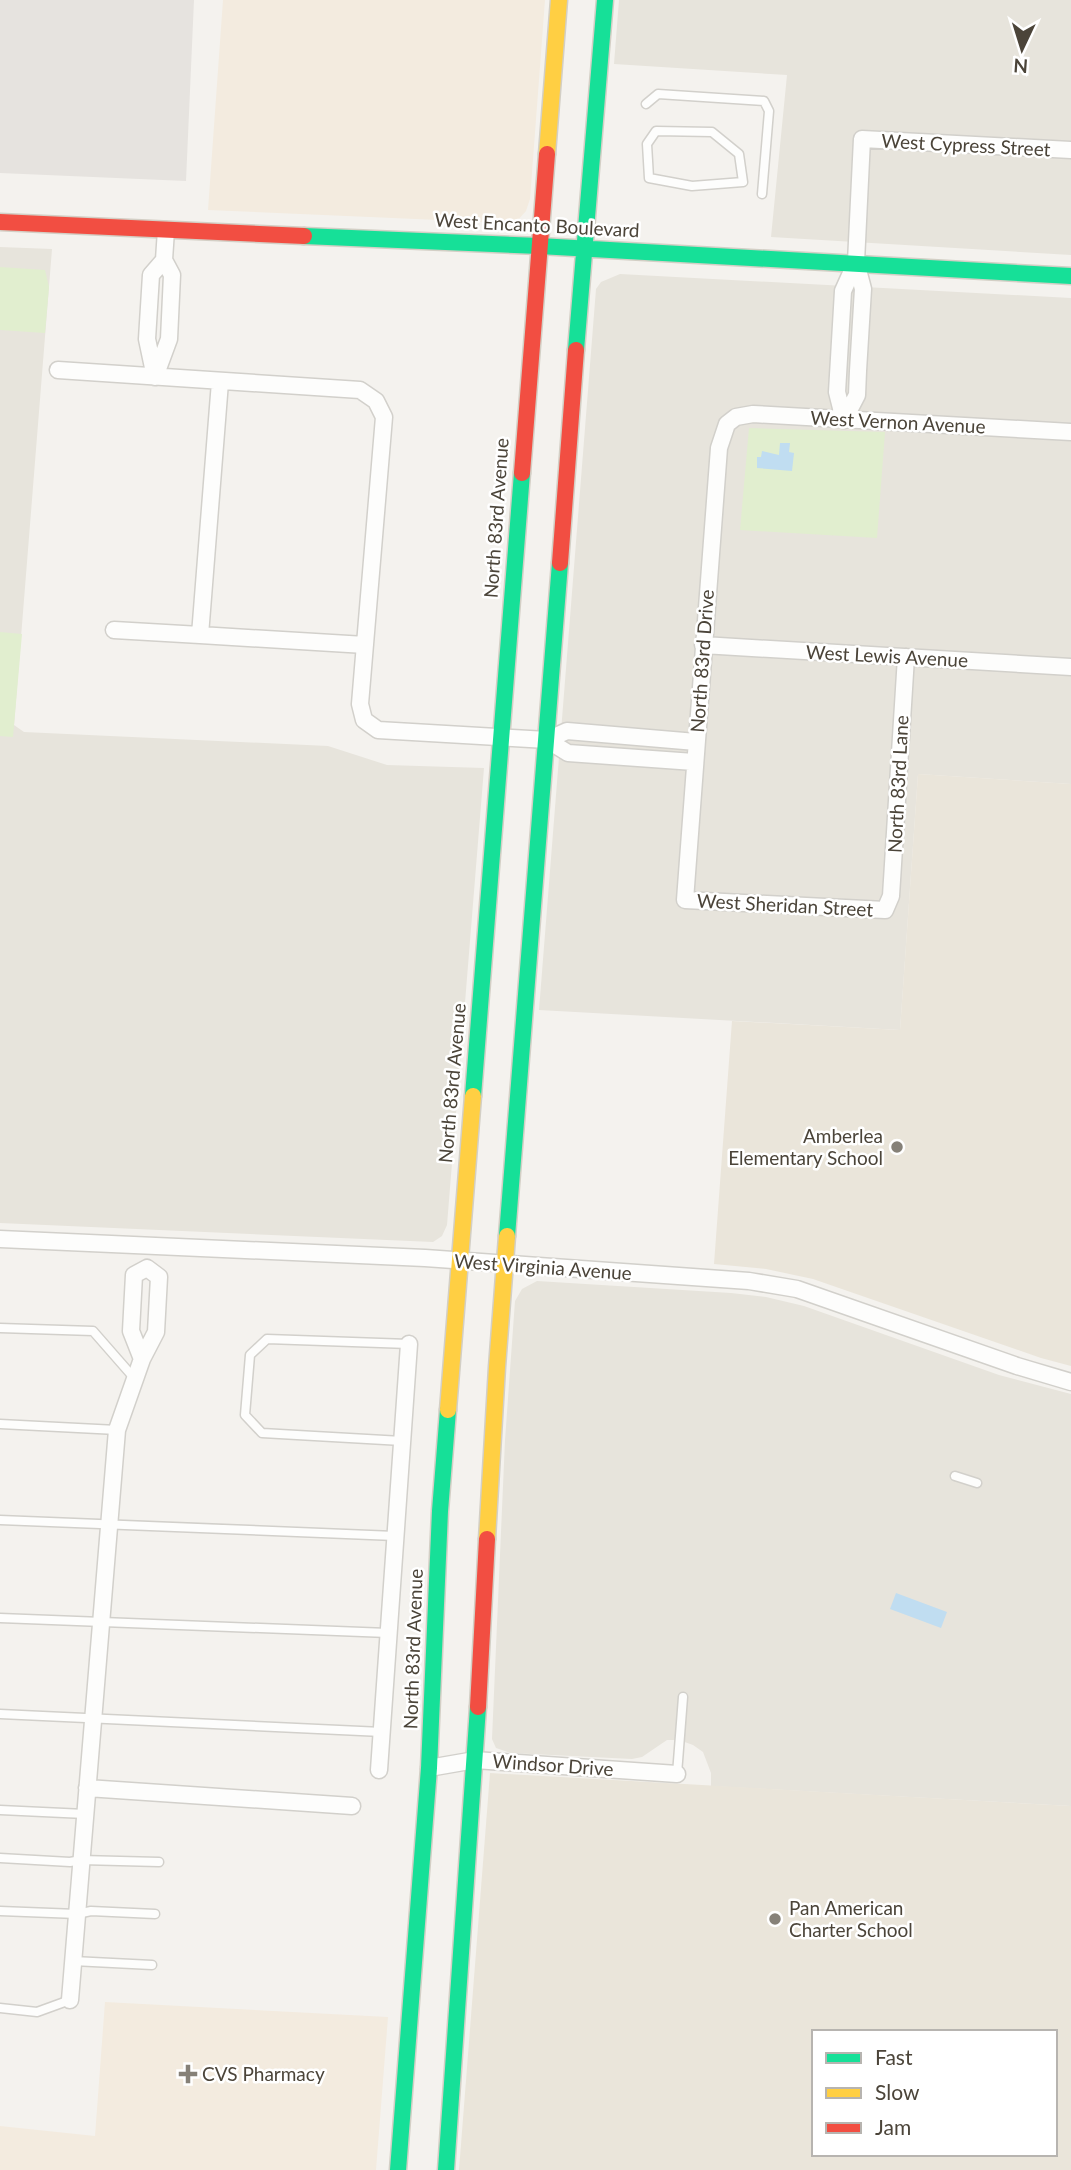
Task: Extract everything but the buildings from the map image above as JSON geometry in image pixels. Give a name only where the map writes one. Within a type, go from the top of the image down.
[{"type":"main road","name":"North 83rd Avenue","points":[[398,2170],[429,1768],[440,1511],[559,0]]},
{"type":"main road","points":[[446,2170],[475,1760],[488,1507],[505,1264],[605,0]]},
{"type":"main road","name":"West Encanto Boulevard","points":[[0,222],[539,246],[1071,276]]},
{"type":"street","name":"West Cypress Street","points":[[856,262],[862,139],[1071,150]]},
{"type":"street","points":[[155,377],[169,340],[172,275],[164,260],[166,230]]},
{"type":"street","points":[[155,377],[147,338],[152,275],[164,260]]},
{"type":"street","points":[[844,420],[837,391],[843,290],[856,262]]},
{"type":"street","points":[[844,420],[857,396],[863,289],[856,262]]},
{"type":"street","points":[[150,305],[171,307]]},
{"type":"street","points":[[839,348],[859,348]]},
{"type":"street","points":[[58,370],[360,390],[376,401],[384,417],[360,704],[365,720],[378,730],[547,740],[568,752],[694,762]]},
{"type":"street","points":[[200,635],[220,382]]},
{"type":"street","name":"West Vernon Avenue","points":[[727,424],[736,416],[753,414],[1071,432]]},
{"type":"street","name":"North 83rd Drive","points":[[685,900],[719,448],[727,424]]},
{"type":"street","points":[[114,630],[365,645]]},
{"type":"street","name":"West Lewis Avenue","points":[[703,645],[1071,667]]},
{"type":"street","name":"North 83rd Lane","points":[[885,910],[891,896],[906,656]]},
{"type":"street","points":[[547,740],[567,731],[696,741]]},
{"type":"street","points":[[627,757],[628,736]]},
{"type":"street","name":"West Sheridan Street","points":[[685,900],[885,910]]},
{"type":"street","name":"West Virginia Avenue","points":[[0,1239],[459,1261],[749,1281],[797,1289],[1017,1366],[1071,1381]]},
{"type":"street","points":[[147,1268],[148,1245]]},
{"type":"street","points":[[142,1359],[131,1331],[134,1275],[147,1268]]},
{"type":"street","points":[[70,2000],[117,1430],[142,1359],[156,1332],[159,1277],[147,1268]]},
{"type":"street","points":[[379,1770],[409,1344]]},
{"type":"street","name":"Windsor Drive","points":[[429,1768],[475,1760],[677,1774]]},
{"type":"street","points":[[87,1788],[352,1806]]},
{"type":"lane","points":[[646,104],[658,94],[764,101],[769,111],[762,194]]},
{"type":"lane","points":[[656,131],[712,132],[739,154],[743,182],[692,186],[649,178],[648,144],[656,131]]},
{"type":"lane","points":[[0,1328],[93,1331],[135,1379]]},
{"type":"lane","points":[[402,1441],[262,1433],[244,1415],[250,1355],[267,1339],[409,1344]]},
{"type":"lane","points":[[0,1424],[117,1430]]},
{"type":"lane","points":[[955,1476],[977,1483]]},
{"type":"lane","points":[[0,1520],[395,1536]]},
{"type":"lane","points":[[0,1618],[388,1633]]},
{"type":"lane","points":[[677,1774],[683,1697]]},
{"type":"lane","points":[[0,1714],[382,1732]]},
{"type":"lane","points":[[0,1810],[85,1814]]},
{"type":"lane","points":[[0,1858],[70,1862],[159,1862]]},
{"type":"lane","points":[[0,1911],[155,1914]]},
{"type":"lane","points":[[73,1961],[152,1965]]},
{"type":"lane","points":[[0,2008],[37,2012],[70,2000]]},
{"type":"shaded area","points":[[0,0],[194,0],[186,181],[0,173]]},
{"type":"shaded area","points":[[223,0],[545,0],[530,199],[526,211],[517,221],[508,223],[208,210]]},
{"type":"shaded area","points":[[619,0],[1071,0],[1071,255],[771,237],[787,75],[614,64]]},
{"type":"shaded area","points":[[0,247],[52,249],[14,725],[24,732],[328,746],[387,765],[484,768],[447,1225],[442,1236],[433,1242],[0,1223]]},
{"type":"shaded area","points":[[620,274],[1071,298],[1071,784],[918,774],[900,1030],[539,1010],[596,289],[601,282]]},
{"type":"shaded area","name":"Amberlea Elementary School","points":[[918,774],[1071,784],[1071,1366],[813,1279],[766,1269],[714,1264],[732,1021],[900,1030]]},
{"type":"shaded area","points":[[537,1281],[766,1297],[804,1306],[999,1375],[1071,1394],[1071,1806],[711,1786],[711,1773],[703,1752],[679,1740],[667,1740],[642,1757],[632,1759],[511,1753],[496,1748],[492,1739],[505,1440],[515,1301],[522,1289]]},
{"type":"shaded area","name":"Pan American Charter School","points":[[490,1773],[1071,1806],[1071,2170],[459,2170]]},
{"type":"shaded area","points":[[105,2002],[388,2017],[376,2170],[0,2170],[0,2126],[95,2136]]},
{"type":"green space","points":[[0,267],[45,270],[49,287],[45,333],[0,330]]},
{"type":"green space","points":[[749,428],[885,432],[877,538],[740,530]]},
{"type":"green space","points":[[0,632],[22,634],[13,737],[0,736]]},
{"type":"water","points":[[780,443],[790,443],[789,452],[794,453],[792,471],[757,468],[757,457],[761,457],[762,451],[779,455]]},
{"type":"water","points":[[896,1593],[947,1612],[941,1628],[890,1609]]},
{"type":"traffic: fast","points":[[576,350],[605,0]]},
{"type":"traffic: fast","points":[[304,236],[539,246],[1071,276]]},
{"type":"traffic: fast","points":[[473,1096],[522,473]]},
{"type":"traffic: fast","points":[[507,1236],[560,563]]},
{"type":"traffic: fast","points":[[398,2170],[429,1768],[440,1511],[448,1410]]},
{"type":"traffic: fast","points":[[446,2170],[478,1707]]},
{"type":"traffic: slow","points":[[547,154],[559,0]]},
{"type":"traffic: slow","points":[[448,1410],[473,1096]]},
{"type":"traffic: slow","points":[[487,1539],[507,1236]]},
{"type":"traffic: jam","points":[[522,473],[547,154]]},
{"type":"traffic: jam","points":[[0,222],[304,236]]},
{"type":"traffic: jam","points":[[560,563],[576,350]]},
{"type":"traffic: jam","points":[[478,1707],[487,1539]]},
{"type":"place","name":"Amberlea Elementary School","points":[[897,1147]]},
{"type":"place","name":"Pan American Charter School","points":[[775,1919]]},
{"type":"place","name":"CVS Pharmacy","points":[[188,2074]]}]
